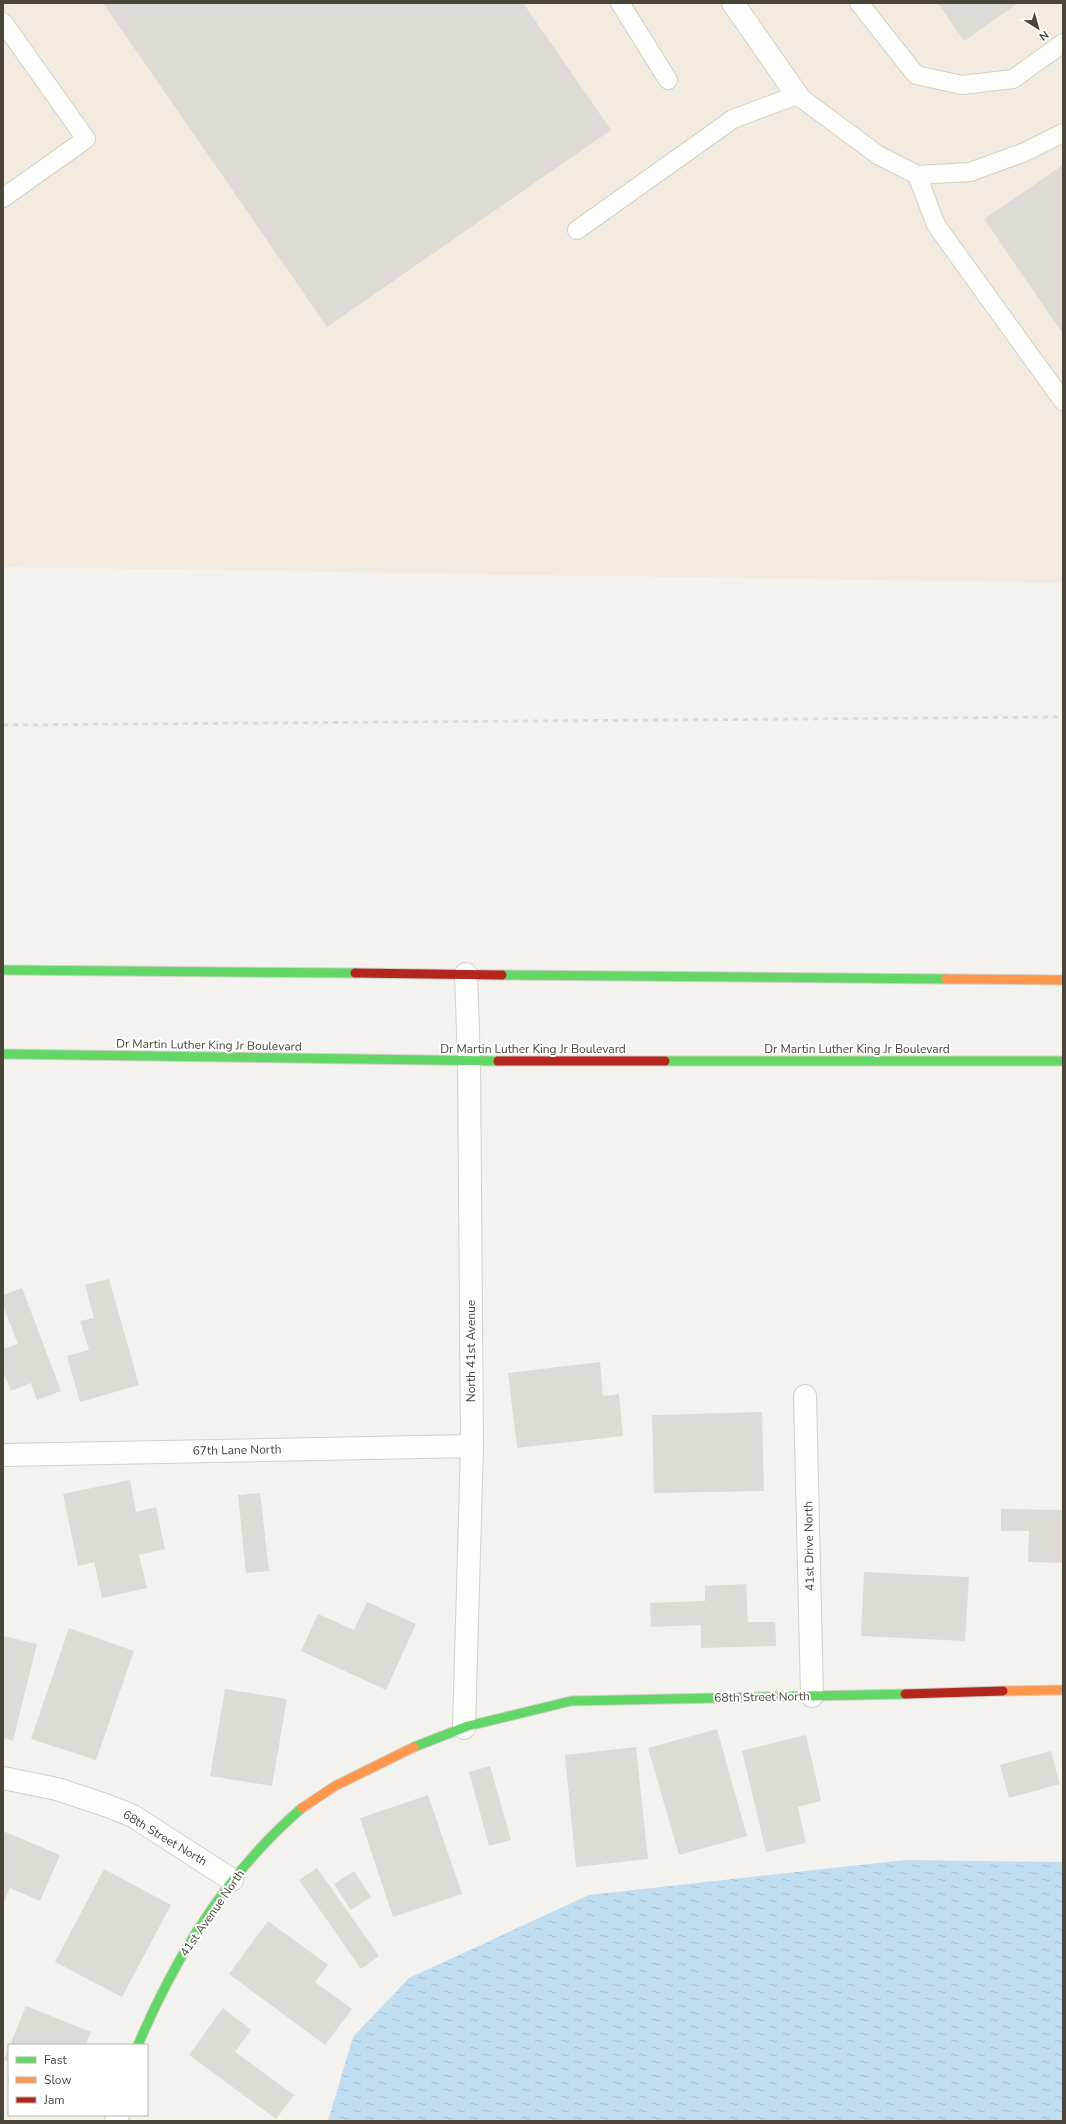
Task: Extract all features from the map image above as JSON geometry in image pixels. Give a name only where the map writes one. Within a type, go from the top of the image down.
[{"type":"main road","points":[[3,970],[1063,980]]},
{"type":"main road","name":"Dr Martin Luther King Jr Boulevard","points":[[3,1054],[469,1062],[1063,1061]]},
{"type":"main road","name":"68th Street North","points":[[464,1728],[513,1714],[571,1701],[1063,1690]]},
{"type":"main road","name":"41st Avenue North","points":[[138,2044],[148,2018],[185,1947],[232,1880],[266,1842],[306,1805],[331,1788],[410,1748],[464,1728]]},
{"type":"street","points":[[733,3],[797,95]]},
{"type":"street","name":"North 41st Avenue","points":[[464,1728],[472,1446],[469,1062],[466,974]]},
{"type":"street","name":"41st Drive North","points":[[805,1396],[812,1696]]},
{"type":"street","name":"67th Lane North","points":[[3,1454],[472,1446]]},
{"type":"street","name":"68th Street North","points":[[3,1778],[57,1789],[133,1816],[232,1880]]},
{"type":"lane","points":[[620,3],[668,80]]},
{"type":"lane","points":[[859,3],[916,75],[962,85],[1013,79],[1063,43]]},
{"type":"lane","points":[[3,22],[86,139],[3,198]]},
{"type":"lane","points":[[577,230],[733,119],[797,95],[878,155],[917,175],[970,172],[1025,152],[1063,133]]},
{"type":"lane","points":[[917,175],[936,225],[1063,401]]},
{"type":"shaded area","points":[[3,3],[1063,3],[1063,583],[3,567]]},
{"type":"water","points":[[905,1860],[1063,1862],[1063,2121],[328,2121],[353,2037],[409,1978],[589,1895]]},
{"type":"building","points":[[103,3],[523,3],[611,130],[327,327]]},
{"type":"building","points":[[938,3],[1018,3],[964,41]]},
{"type":"building","points":[[1063,165],[1063,334],[984,219]]},
{"type":"building","points":[[109,1279],[139,1385],[80,1402],[67,1356],[89,1350],[80,1321],[94,1318],[85,1285]]},
{"type":"building","points":[[22,1288],[61,1391],[37,1400],[31,1383],[11,1391],[3,1371],[3,1349],[18,1344],[3,1305],[3,1295]]},
{"type":"building","points":[[600,1362],[603,1396],[619,1394],[623,1436],[517,1448],[508,1373]]},
{"type":"building","points":[[762,1412],[764,1491],[654,1493],[652,1415]]},
{"type":"building","points":[[130,1480],[136,1512],[156,1507],[165,1549],[139,1555],[147,1588],[102,1598],[94,1562],[78,1566],[63,1494]]},
{"type":"building","points":[[260,1493],[269,1571],[246,1573],[238,1495]]},
{"type":"building","points":[[1001,1509],[1063,1510],[1063,1563],[1028,1562],[1029,1531],[1001,1531]]},
{"type":"building","points":[[864,1572],[969,1577],[965,1641],[861,1636]]},
{"type":"building","points":[[746,1584],[748,1622],[775,1622],[776,1646],[701,1648],[701,1625],[651,1627],[650,1603],[705,1601],[705,1586]]},
{"type":"building","points":[[367,1602],[416,1624],[386,1690],[301,1651],[318,1614],[354,1630]]},
{"type":"building","points":[[69,1628],[134,1651],[96,1760],[31,1739]]},
{"type":"building","points":[[3,1636],[37,1644],[13,1741],[3,1738]]},
{"type":"building","points":[[225,1689],[287,1699],[272,1786],[210,1776]]},
{"type":"building","points":[[717,1729],[747,1836],[679,1855],[648,1748]]},
{"type":"building","points":[[806,1735],[821,1801],[798,1807],[806,1843],[766,1852],[742,1751]]},
{"type":"building","points":[[636,1747],[648,1859],[576,1867],[565,1755]]},
{"type":"building","points":[[1051,1751],[1060,1784],[1009,1798],[1000,1765]]},
{"type":"building","points":[[490,1766],[511,1840],[489,1846],[469,1772]]},
{"type":"building","points":[[428,1795],[462,1894],[393,1917],[360,1818]]},
{"type":"building","points":[[3,1831],[60,1855],[40,1901],[10,1888],[3,1904]]},
{"type":"building","points":[[317,1868],[379,1956],[361,1969],[299,1880]]},
{"type":"building","points":[[104,1869],[171,1905],[122,1997],[55,1962]]},
{"type":"building","points":[[354,1871],[371,1897],[351,1910],[334,1884]]},
{"type":"building","points":[[268,1921],[328,1965],[315,1982],[352,2009],[325,2045],[229,1974]]},
{"type":"building","points":[[26,2006],[91,2032],[86,2044],[10,2044]]},
{"type":"building","points":[[223,2008],[251,2030],[235,2052],[294,2095],[276,2119],[189,2055]]},
{"type":"building","points":[[8,2050],[8,2062],[4,2060]]},
{"type":"railway","points":[[3,725],[1063,717]]},
{"type":"traffic: fast","points":[[3,970],[355,973]]},
{"type":"traffic: fast","points":[[502,975],[946,979]]},
{"type":"traffic: fast","points":[[3,1054],[498,1061]]},
{"type":"traffic: fast","points":[[665,1061],[1063,1061]]},
{"type":"traffic: fast","points":[[414,1747],[468,1726],[571,1701],[905,1694]]},
{"type":"traffic: fast","points":[[138,2044],[169,1979],[206,1917],[227,1887],[250,1859],[302,1808]]},
{"type":"traffic: slow","points":[[946,979],[1063,980]]},
{"type":"traffic: slow","points":[[1003,1691],[1063,1690]]},
{"type":"traffic: slow","points":[[302,1808],[335,1786],[414,1747]]},
{"type":"traffic: jam","points":[[355,973],[502,975]]},
{"type":"traffic: jam","points":[[498,1061],[665,1061]]},
{"type":"traffic: jam","points":[[905,1694],[1003,1691]]}]
